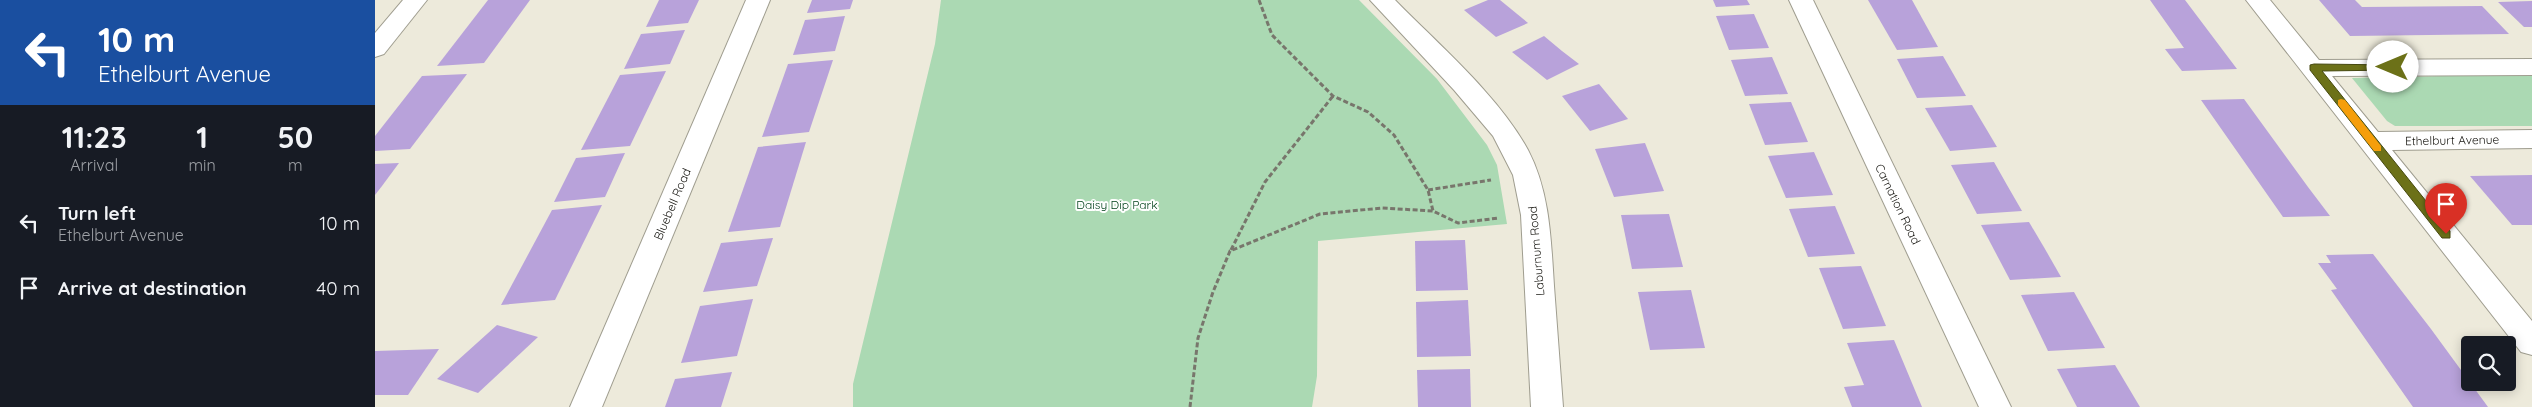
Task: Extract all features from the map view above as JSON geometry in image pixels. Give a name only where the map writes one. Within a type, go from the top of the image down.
[{"type":"street","points":[[375,49],[415,0]]},
{"type":"street","name":"Bluebell Road","points":[[587,407],[758,0]]},
{"type":"street","name":"Laburnum Road","points":[[1382,0],[1463,84],[1503,130],[1526,174],[1535,215],[1547,407]]},
{"type":"street","name":"Carnation Road","points":[[1801,0],[1995,407]]},
{"type":"street","points":[[2258,0],[2532,343]]},
{"type":"street","points":[[2314,68],[2532,67]]},
{"type":"street","name":"Ethelburt Avenue","points":[[2371,141],[2532,140]]},
{"type":"path","points":[[1259,0],[1272,35],[1333,96],[1368,112],[1394,135],[1428,190],[1433,211]]},
{"type":"path","points":[[1190,407],[1198,338],[1213,292],[1230,251],[1265,182],[1333,96]]},
{"type":"path","points":[[1428,190],[1526,174]]},
{"type":"path","points":[[1230,251],[1320,214],[1382,208],[1433,211],[1458,223],[1504,218]]},
{"type":"green space","name":"Daisy Dip Park","points":[[941,0],[1359,0],[1437,79],[1487,145],[1497,165],[1507,224],[1318,241],[1317,376],[1312,407],[853,407],[853,384],[935,44]]},
{"type":"green space","points":[[2532,74],[2532,126],[2395,126],[2387,121],[2352,78]]},
{"type":"building","points":[[488,0],[530,0],[484,63],[437,66]]},
{"type":"building","points":[[659,0],[699,0],[688,23],[646,27]]},
{"type":"building","points":[[812,0],[853,0],[850,9],[807,13]]},
{"type":"building","points":[[1488,0],[1500,0],[1528,23],[1496,37],[1464,10]]},
{"type":"building","points":[[1713,0],[1747,0],[1750,5],[1716,7]]},
{"type":"building","points":[[1868,0],[1912,0],[1938,47],[1897,50]]},
{"type":"building","points":[[2150,0],[2185,0],[2237,69],[2182,71],[2165,49],[2184,48]]},
{"type":"building","points":[[2319,0],[2355,0],[2362,7],[2482,6],[2509,34],[2350,36]]},
{"type":"building","points":[[2532,1],[2532,27],[2524,27],[2498,2]]},
{"type":"building","points":[[1754,14],[1769,48],[1729,50],[1716,16]]},
{"type":"building","points":[[845,16],[835,51],[793,55],[805,20]]},
{"type":"building","points":[[685,30],[670,64],[624,69],[641,34]]},
{"type":"building","points":[[1544,36],[1579,64],[1547,80],[1512,52]]},
{"type":"building","points":[[1943,56],[1966,96],[1917,98],[1897,59]]},
{"type":"building","points":[[1772,57],[1788,94],[1745,96],[1731,60]]},
{"type":"building","points":[[833,60],[809,132],[762,137],[788,64]]},
{"type":"building","points":[[666,71],[630,146],[581,150],[620,75]]},
{"type":"building","points":[[467,74],[410,149],[375,151],[375,136],[422,76]]},
{"type":"building","points":[[1599,84],[1628,119],[1590,131],[1562,96]]},
{"type":"building","points":[[2244,99],[2330,216],[2283,217],[2201,100]]},
{"type":"building","points":[[1791,102],[1808,142],[1765,145],[1749,104]]},
{"type":"building","points":[[1972,105],[1997,147],[1950,151],[1925,108]]},
{"type":"building","points":[[806,142],[780,227],[728,232],[758,147]]},
{"type":"building","points":[[1645,143],[1664,191],[1614,197],[1595,149]]},
{"type":"building","points":[[1814,152],[1833,195],[1786,198],[1768,156]]},
{"type":"building","points":[[625,153],[605,197],[554,202],[576,158]]},
{"type":"building","points":[[1994,162],[2022,211],[1977,214],[1951,165]]},
{"type":"building","points":[[399,163],[382,186],[375,195],[375,164]]},
{"type":"building","points":[[2532,175],[2532,225],[2512,225],[2470,176]]},
{"type":"building","points":[[602,205],[555,300],[501,305],[552,210]]},
{"type":"building","points":[[1835,206],[1855,254],[1808,257],[1789,209]]},
{"type":"building","points":[[1669,214],[1683,267],[1632,269],[1621,215]]},
{"type":"building","points":[[2029,222],[2061,277],[2010,280],[1981,225]]},
{"type":"building","points":[[773,238],[757,286],[703,292],[721,243]]},
{"type":"building","points":[[1465,240],[1468,290],[1416,291],[1415,241]]},
{"type":"building","points":[[2373,254],[2461,370],[2461,391],[2476,391],[2488,407],[2413,407],[2331,290],[2337,289],[2318,263],[2331,263],[2326,255]]},
{"type":"building","points":[[1861,266],[1886,326],[1843,329],[1819,268]]},
{"type":"building","points":[[1691,290],[1705,348],[1650,350],[1638,292]]},
{"type":"building","points":[[2074,292],[2105,348],[2048,351],[2021,295]]},
{"type":"building","points":[[753,299],[737,356],[681,363],[700,306]]},
{"type":"building","points":[[1468,300],[1471,356],[1417,357],[1416,302]]},
{"type":"building","points":[[497,325],[538,337],[478,393],[437,379]]},
{"type":"building","points":[[1894,340],[1922,407],[1852,407],[1844,387],[1864,385],[1847,343]]},
{"type":"building","points":[[439,349],[408,395],[375,395],[375,351]]},
{"type":"building","points":[[2115,365],[2140,407],[2077,407],[2057,369]]},
{"type":"building","points":[[1470,369],[1471,407],[1418,407],[1417,370]]},
{"type":"building","points":[[732,372],[721,407],[665,407],[675,379]]},
{"type":"slow traffic","points":[[2341,103],[2377,149]]},
{"type":"route","points":[[2393,67],[2314,68],[2446,234]]}]
